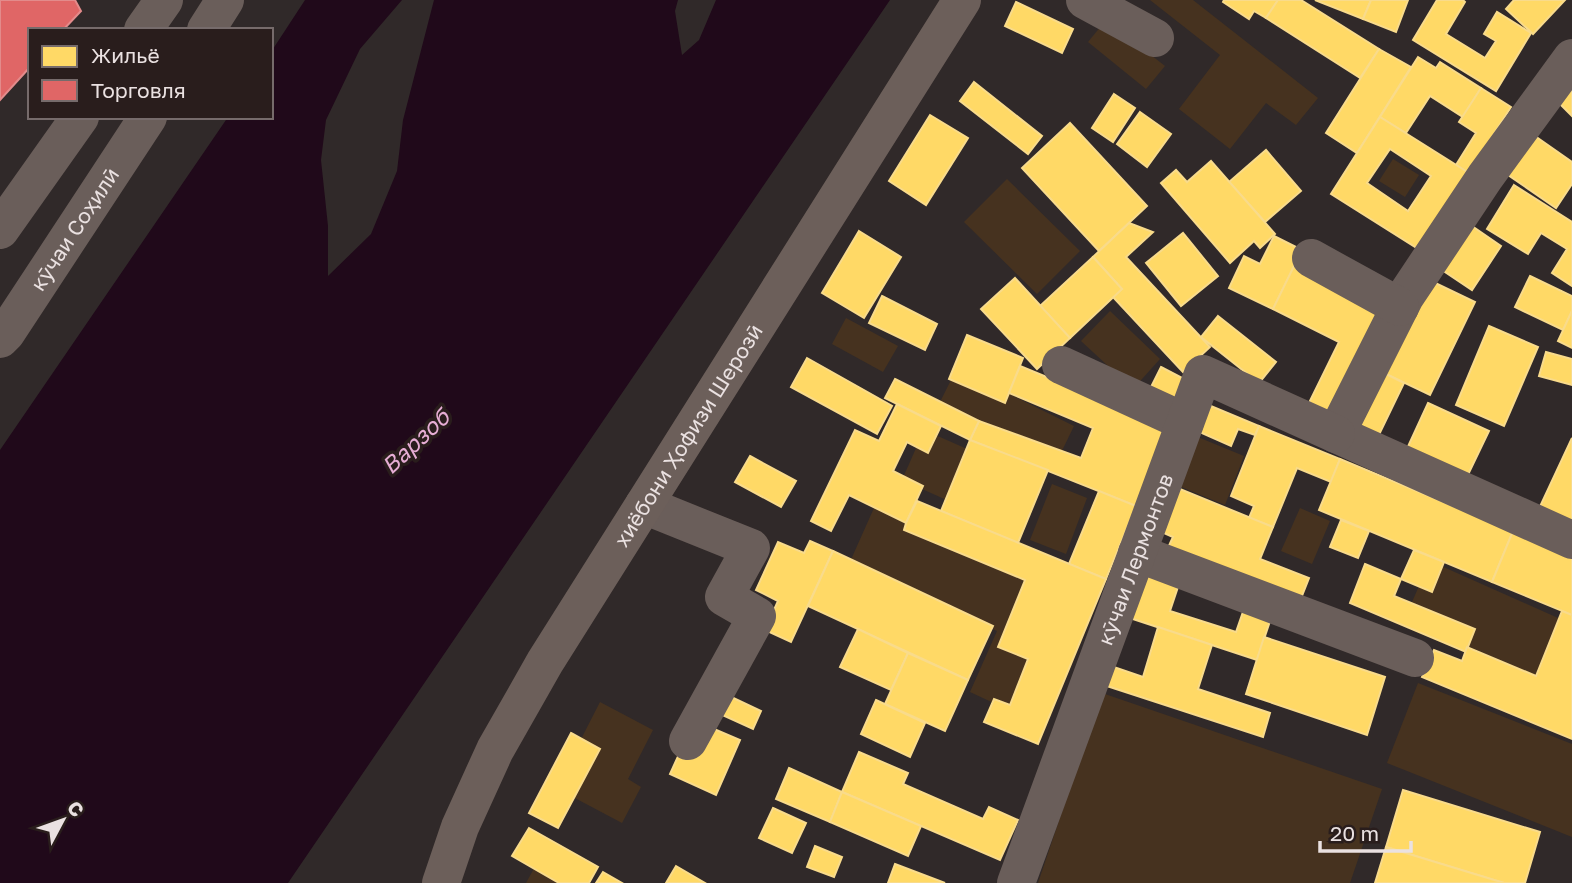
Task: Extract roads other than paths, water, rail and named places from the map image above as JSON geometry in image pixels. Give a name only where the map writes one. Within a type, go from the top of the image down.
[{"type":"main road","name":"хиёбони Ҳофизи Шерозӣ","points":[[441,883],[460,827],[495,750],[545,662],[962,0]]},
{"type":"street","points":[[144,28],[164,0]]},
{"type":"street","points":[[206,28],[225,0]]},
{"type":"street","points":[[1085,0],[1155,38]]},
{"type":"street","points":[[1336,435],[1400,306],[1485,177],[1572,58]]},
{"type":"street","points":[[0,230],[79,119]]},
{"type":"street","name":"кӯчаи Соҳилӣ","points":[[0,339],[147,119]]},
{"type":"street","points":[[1311,258],[1400,306]]},
{"type":"street","points":[[1062,365],[1185,422]]},
{"type":"street","name":"кӯчаи Лермонтов","points":[[1016,883],[1203,374],[1572,540]]},
{"type":"street","points":[[644,505],[751,548],[724,597],[757,616],[688,741]]},
{"type":"street","points":[[1137,553],[1415,658]]},
{"type":"water","name":"Варзоб","points":[[305,0],[402,0],[360,49],[326,120],[321,160],[328,226],[328,276],[371,234],[397,171],[403,120],[434,0],[678,0],[675,11],[682,55],[699,40],[716,0],[890,0],[288,883],[0,883],[0,450],[227,119],[273,119],[273,49]]}]
